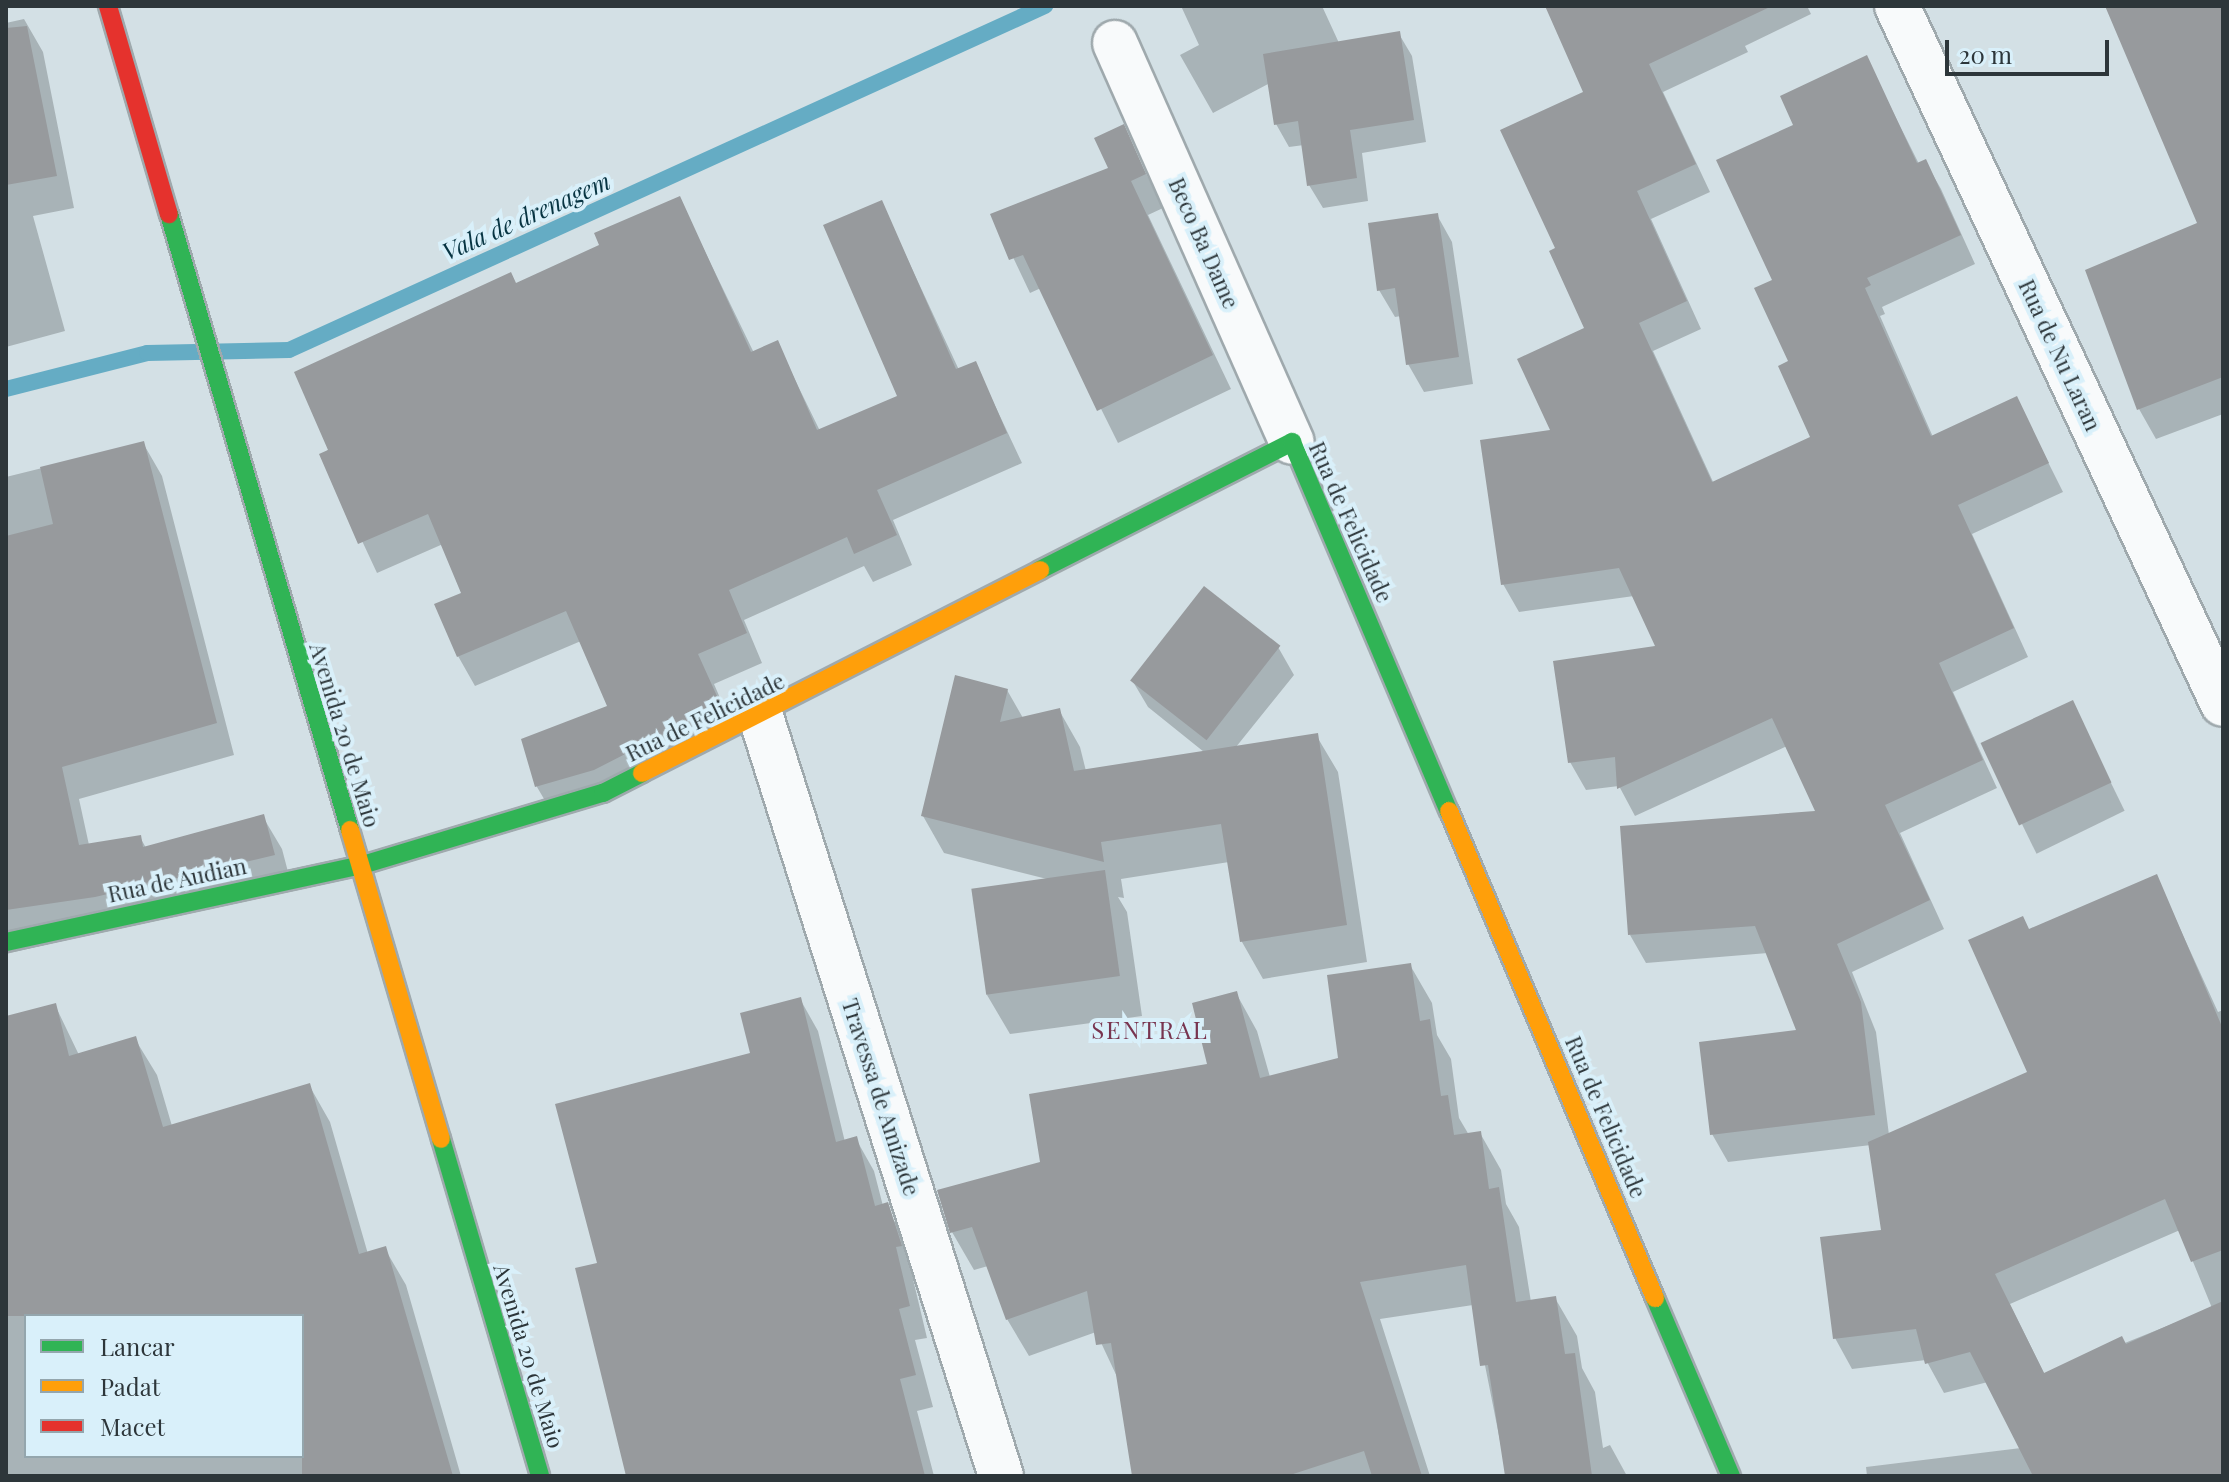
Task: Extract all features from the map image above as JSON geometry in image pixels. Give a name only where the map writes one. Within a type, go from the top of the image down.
[{"type":"street","name":"Avenida 20 de Maio","points":[[108,6],[205,330],[220,400],[540,1476]]},
{"type":"street","name":"Rua de Nu Laran","points":[[1897,6],[2223,704]]},
{"type":"street","name":"Beco Ba Dame","points":[[1115,43],[1292,442]]},
{"type":"street","name":"Rua de Felicidade","points":[[359,866],[603,793],[761,717],[1292,442],[1731,1476]]},
{"type":"street","name":"Travessa de Amizade","points":[[761,717],[1001,1476]]},
{"type":"street","name":"Rua de Audian","points":[[6,942],[359,866]]},
{"type":"building","points":[[1545,6],[1772,6],[1649,64],[1696,164],[1637,191],[1687,301],[1639,323],[1712,482],[1810,437],[1778,366],[1788,361],[1754,288],[1772,280],[1716,160],[1793,125],[1780,96],[1867,55],[1917,163],[1926,159],[1961,235],[1867,278],[1871,285],[1865,288],[1931,436],[2017,396],[2049,463],[1958,505],[2014,628],[1939,663],[1983,760],[1885,805],[1930,900],[1837,944],[1861,1002],[1875,1115],[1710,1135],[1699,1042],[1796,1030],[1755,926],[1628,935],[1620,826],[1815,811],[1772,718],[1617,789],[1615,757],[1568,763],[1553,661],[1655,646],[1619,568],[1501,585],[1480,440],[1550,430],[1517,359],[1584,328],[1549,251],[1555,248],[1500,130],[1583,92]]},
{"type":"building","points":[[2105,6],[2223,6],[2223,377],[2137,410],[2085,270],[2197,223]]},
{"type":"building","points":[[27,26],[57,176],[6,185],[6,28]]},
{"type":"building","points":[[1400,31],[1414,120],[1350,130],[1357,178],[1307,186],[1298,121],[1274,125],[1263,54]]},
{"type":"building","points":[[1124,124],[1146,174],[1131,181],[1213,355],[1097,411],[1023,255],[1009,260],[990,214],[1108,168],[1094,138]]},
{"type":"building","points":[[680,196],[751,352],[778,340],[817,430],[897,396],[823,225],[882,200],[956,369],[976,361],[1007,433],[877,490],[897,535],[854,554],[847,537],[729,590],[747,633],[698,654],[721,705],[594,770],[535,787],[521,739],[607,706],[566,611],[457,657],[434,604],[461,593],[428,514],[358,544],[319,454],[328,450],[294,372],[511,272],[516,283],[599,245],[594,233]]},
{"type":"building","points":[[1438,213],[1459,357],[1406,365],[1395,288],[1377,291],[1368,223]]},
{"type":"building","points":[[144,441],[217,723],[62,767],[79,845],[141,835],[143,847],[264,814],[275,855],[95,897],[6,910],[6,536],[53,524],[40,467]]},
{"type":"building","points":[[1204,586],[1280,646],[1207,740],[1130,681]]},
{"type":"building","points":[[955,675],[1008,689],[1000,722],[1060,708],[1074,771],[1318,733],[1347,925],[1240,942],[1221,824],[1101,842],[1104,862],[921,816]]},
{"type":"building","points":[[2073,700],[2111,782],[2019,826],[1981,743]]},
{"type":"building","points":[[1105,870],[1120,976],[986,995],[971,889]]},
{"type":"building","points":[[2157,874],[2223,1029],[2223,1250],[2191,1262],[2165,1199],[1995,1274],[2044,1373],[2122,1336],[2126,1344],[2223,1301],[2223,1476],[2033,1476],[1970,1352],[1925,1364],[1916,1329],[1833,1339],[1820,1237],[1881,1230],[1868,1142],[2027,1072],[1968,940],[2023,916],[2029,929]]},
{"type":"building","points":[[1411,963],[1420,1021],[1430,1019],[1441,1096],[1448,1095],[1454,1135],[1481,1131],[1489,1189],[1499,1187],[1516,1302],[1556,1296],[1565,1354],[1575,1353],[1592,1476],[1505,1476],[1488,1365],[1480,1366],[1466,1265],[1360,1282],[1422,1476],[1372,1476],[1364,1451],[1287,1476],[1132,1476],[1111,1343],[1096,1345],[1087,1291],[1006,1320],[972,1227],[950,1233],[937,1190],[1040,1162],[1029,1094],[1207,1064],[1192,1003],[1237,991],[1260,1078],[1338,1058],[1327,975]]},
{"type":"building","points":[[801,997],[836,1142],[857,1136],[875,1206],[888,1202],[902,1246],[896,1247],[910,1306],[899,1309],[916,1375],[900,1379],[925,1476],[626,1476],[575,1268],[597,1263],[555,1104],[750,1053],[740,1013]]},
{"type":"building","points":[[56,1003],[69,1056],[136,1036],[163,1127],[310,1083],[359,1254],[386,1246],[453,1476],[302,1476],[304,1314],[6,1316],[6,1016]]},
{"type":"waterway","name":"Vala de drenagem","points":[[6,389],[147,353],[289,350],[1045,6]]},
{"type":"traffic: fast","points":[[169,214],[350,830]]},
{"type":"traffic: fast","points":[[1040,570],[1292,442],[1449,811]]},
{"type":"traffic: fast","points":[[6,942],[359,866],[603,793],[642,773]]},
{"type":"traffic: fast","points":[[441,1139],[540,1476]]},
{"type":"traffic: fast","points":[[1655,1298],[1731,1476]]},
{"type":"traffic: slow","points":[[642,773],[1040,570]]},
{"type":"traffic: slow","points":[[1449,811],[1655,1298]]},
{"type":"traffic: slow","points":[[350,830],[441,1139]]},
{"type":"traffic: jam","points":[[108,6],[169,214]]},
{"type":"district","name":"SENTRAL","points":[[1150,1030]]}]
